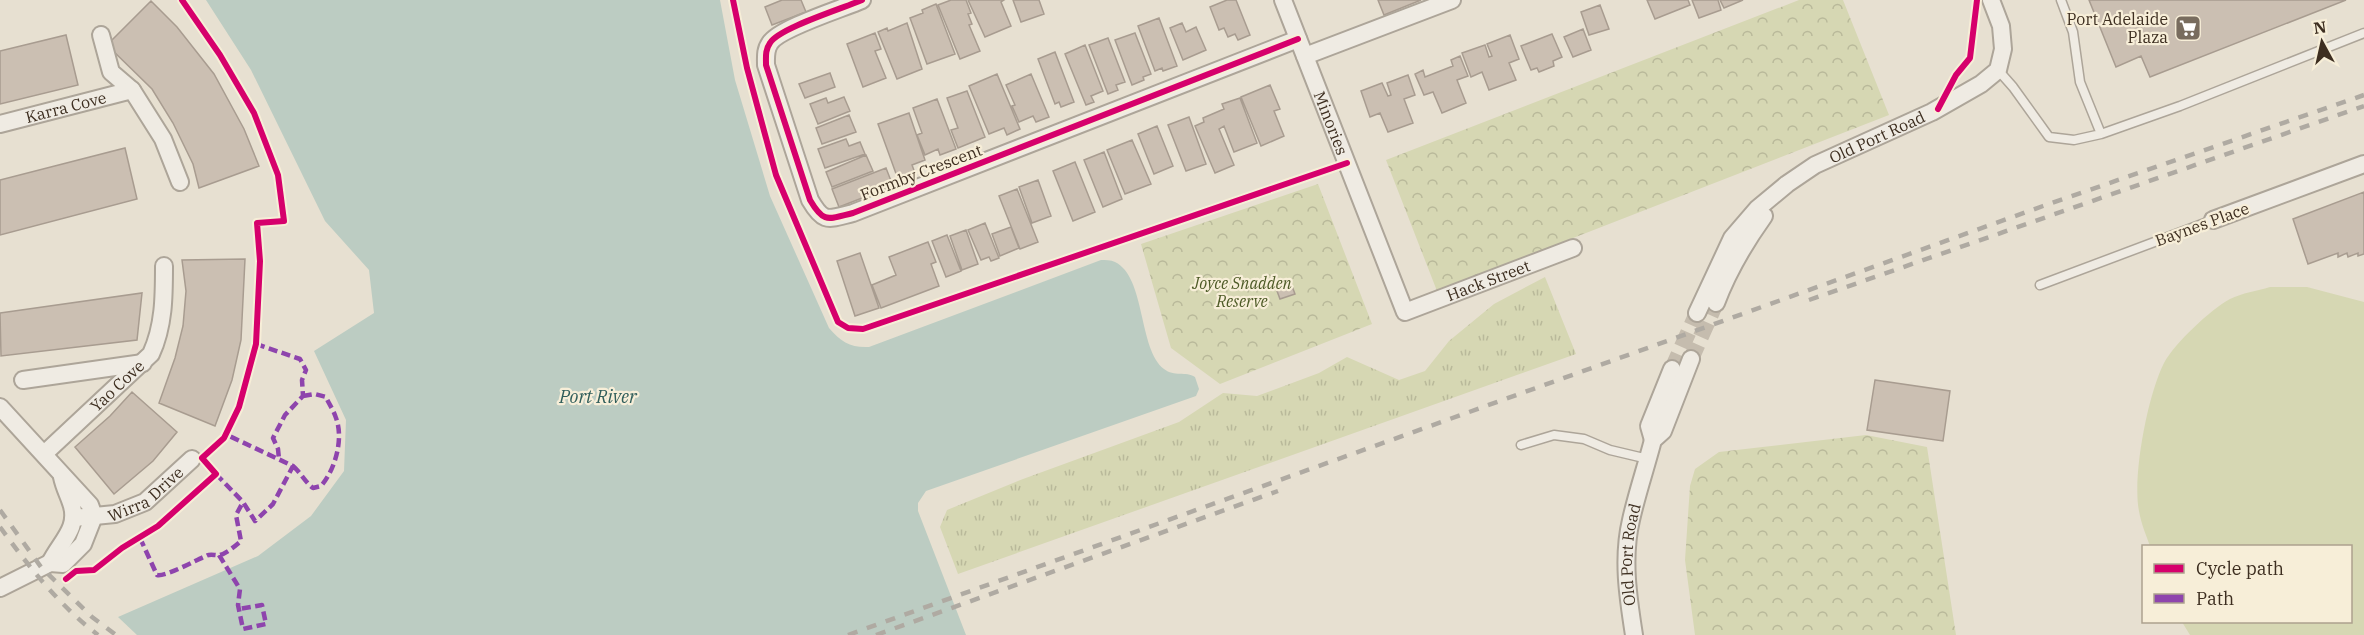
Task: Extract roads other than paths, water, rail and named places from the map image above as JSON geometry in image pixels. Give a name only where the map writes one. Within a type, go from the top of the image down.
[{"type":"street","name":"Formby Crescent","points":[[862,0],[784,31],[771,40],[765,51],[766,65],[810,200],[818,214],[829,219],[853,213],[1298,39]]},
{"type":"street","name":"Minories","points":[[1283,0],[1405,312]]},
{"type":"street","points":[[1305,56],[1452,0]]},
{"type":"street","points":[[1991,0],[2001,26],[2003,49],[1998,70]]},
{"type":"street","name":"Karra Cove","points":[[101,35],[111,72],[132,90],[163,139],[180,182]]},
{"type":"street","name":"Old Port Road","points":[[1697,313],[1732,238],[1757,209],[1787,184],[1815,165],[1932,112],[1981,84],[1998,70]]},
{"type":"street","name":"Karra Cove","points":[[0,124],[132,90]]},
{"type":"street","name":"Baynes Place","points":[[2213,220],[2364,164]]},
{"type":"street","name":"Old Port Road","points":[[1716,303],[1728,272],[1744,243],[1787,184]]},
{"type":"street","name":"Hack Street","points":[[1405,312],[1574,248]]},
{"type":"street","name":"Yao Cove","points":[[44,454],[151,354],[158,339],[164,305],[164,266]]},
{"type":"street","name":"Old Port Road","points":[[1653,440],[1663,431],[1691,359]]},
{"type":"street","points":[[22,380],[143,363]]},
{"type":"street","name":"Old Port Road","points":[[1634,635],[1626,563],[1630,522],[1653,440],[1649,426],[1672,369]]},
{"type":"street","name":"Wirra Drive","points":[[0,398],[6,412],[62,476],[74,486],[90,506],[94,516],[83,544],[76,554],[63,564],[50,563]]},
{"type":"street","name":"Wirra Drive","points":[[74,518],[115,514],[145,502],[192,459]]},
{"type":"street","name":"Wirra Drive","points":[[0,588],[50,563],[68,537],[74,518],[62,476]]},
{"type":"lane","points":[[2061,0],[2073,32],[2080,82],[2101,134]]},
{"type":"lane","points":[[1998,70],[2049,137],[2074,140],[2101,134],[2180,106],[2364,33]]},
{"type":"lane","name":"Baynes Place","points":[[2040,285],[2213,220]]},
{"type":"lane","points":[[1521,445],[1554,435],[1584,439],[1610,450],[1648,459]]},
{"type":"water","name":"Port River","points":[[206,0],[720,0],[735,80],[770,196],[829,328],[838,337],[852,345],[869,347],[1101,260],[1110,260],[1125,270],[1132,282],[1145,330],[1156,359],[1168,371],[1195,377],[1199,389],[1196,396],[926,491],[918,503],[918,511],[966,635],[137,635],[118,617],[258,556],[311,516],[344,471],[346,420],[314,351],[374,313],[369,270],[325,221],[251,70]]},
{"type":"tunnel","points":[[1691,359],[1716,303]]},
{"type":"tunnel","points":[[1672,369],[1697,313]]},
{"type":"railway","points":[[848,635],[2043,206],[2364,95]]},
{"type":"railway","points":[[1809,300],[2364,106]]},
{"type":"railway","points":[[876,635],[1278,491]]},
{"type":"railway","points":[[0,510],[41,567],[92,617],[116,635]]},
{"type":"railway","points":[[0,527],[45,585],[98,635]]},
{"type":"place","name":"Port Adelaide Plaza","points":[[2188,28]]},
{"type":"park label","name":"Joyce Snadden Reserve","points":[[1242,292]]}]
